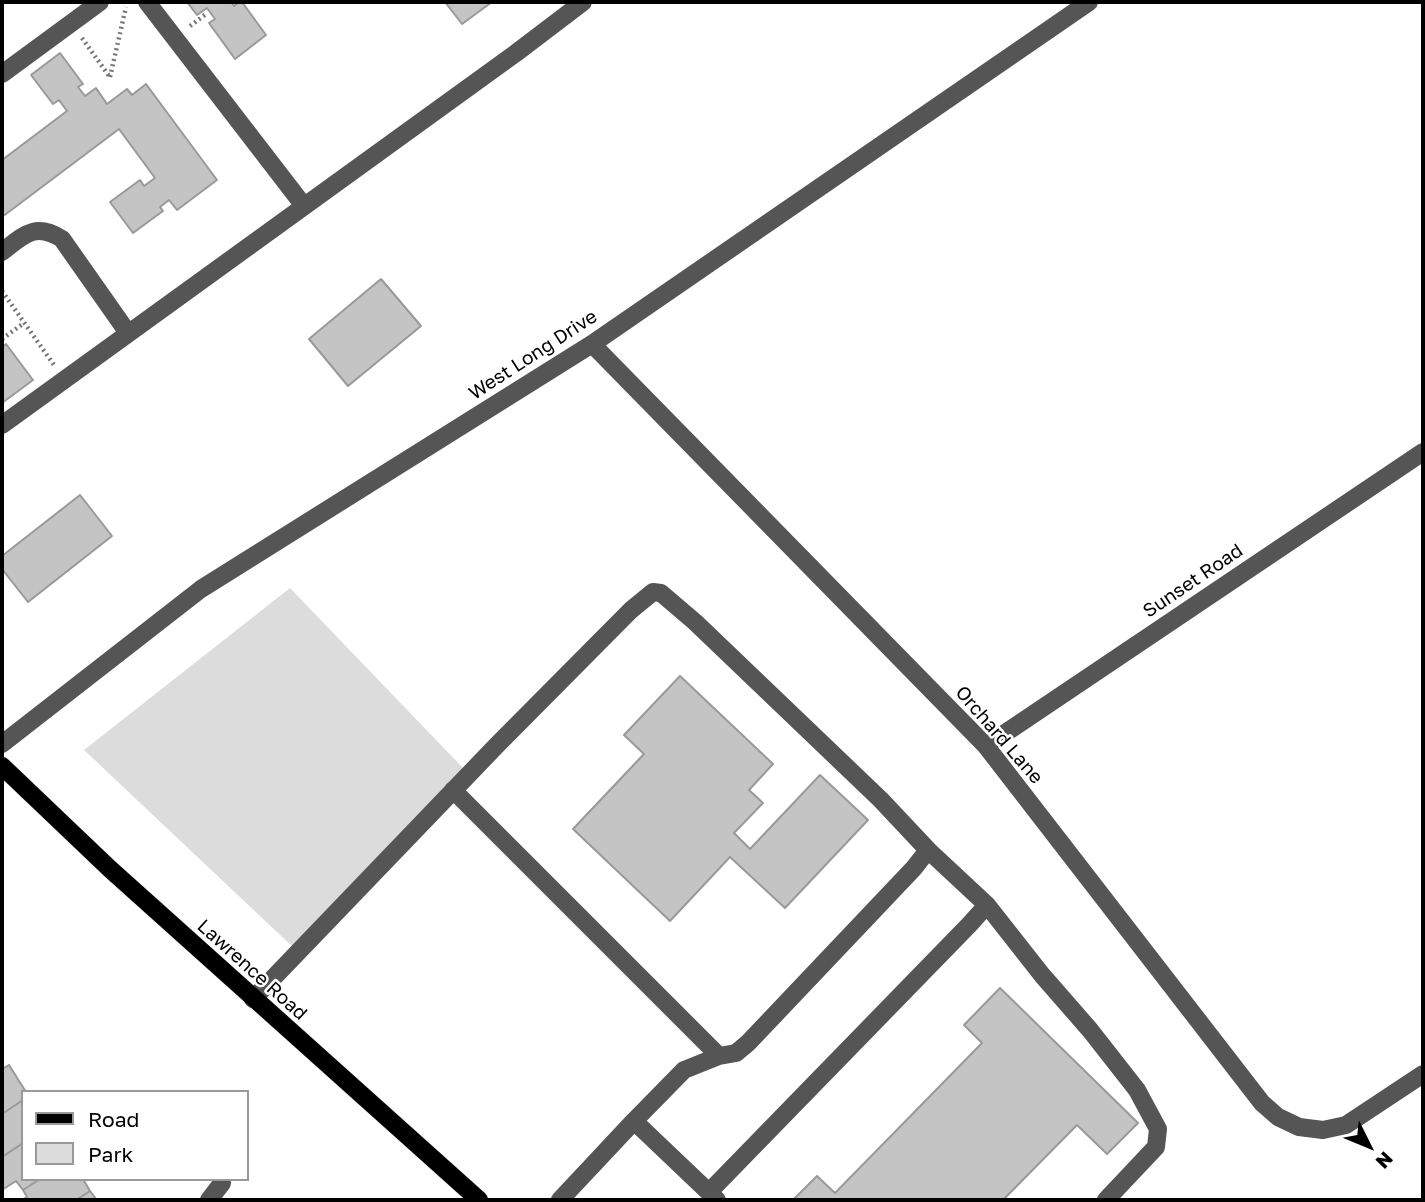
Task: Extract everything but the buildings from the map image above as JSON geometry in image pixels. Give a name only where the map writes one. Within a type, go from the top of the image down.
[{"type":"main road","name":"Lawrence Road","points":[[2,766],[110,869],[479,1200]]},
{"type":"street","points":[[2,74],[100,2]]},
{"type":"street","points":[[147,2],[304,206]]},
{"type":"street","points":[[2,425],[583,2]]},
{"type":"street","name":"West Long Drive","points":[[2,744],[201,589],[592,344],[1089,2]]},
{"type":"street","points":[[2,252],[36,230],[50,232],[62,239],[128,333]]},
{"type":"street","name":"Orchard Lane","points":[[592,344],[986,746],[1262,1102],[1278,1117],[1299,1127],[1324,1130],[1346,1125],[1423,1074]]},
{"type":"street","name":"Sunset Road","points":[[986,746],[1423,452]]},
{"type":"street","points":[[253,999],[453,790],[631,610],[653,592],[661,593],[695,622],[881,800],[928,850],[987,905],[1137,1090],[1158,1129],[1156,1147],[1106,1200]]},
{"type":"street","points":[[453,790],[719,1056]]},
{"type":"street","points":[[560,1200],[684,1070],[719,1056],[736,1053],[748,1043],[928,850]]},
{"type":"street","points":[[634,1121],[713,1196],[987,905]]},
{"type":"street","points":[[209,1200],[222,1183]]},
{"type":"path","points":[[71,23],[110,77],[127,2]]},
{"type":"path","points":[[2,291],[65,380]]},
{"type":"path","points":[[2,339],[24,323]]},
{"type":"green space","points":[[290,588],[463,768],[295,949],[84,750]]}]
